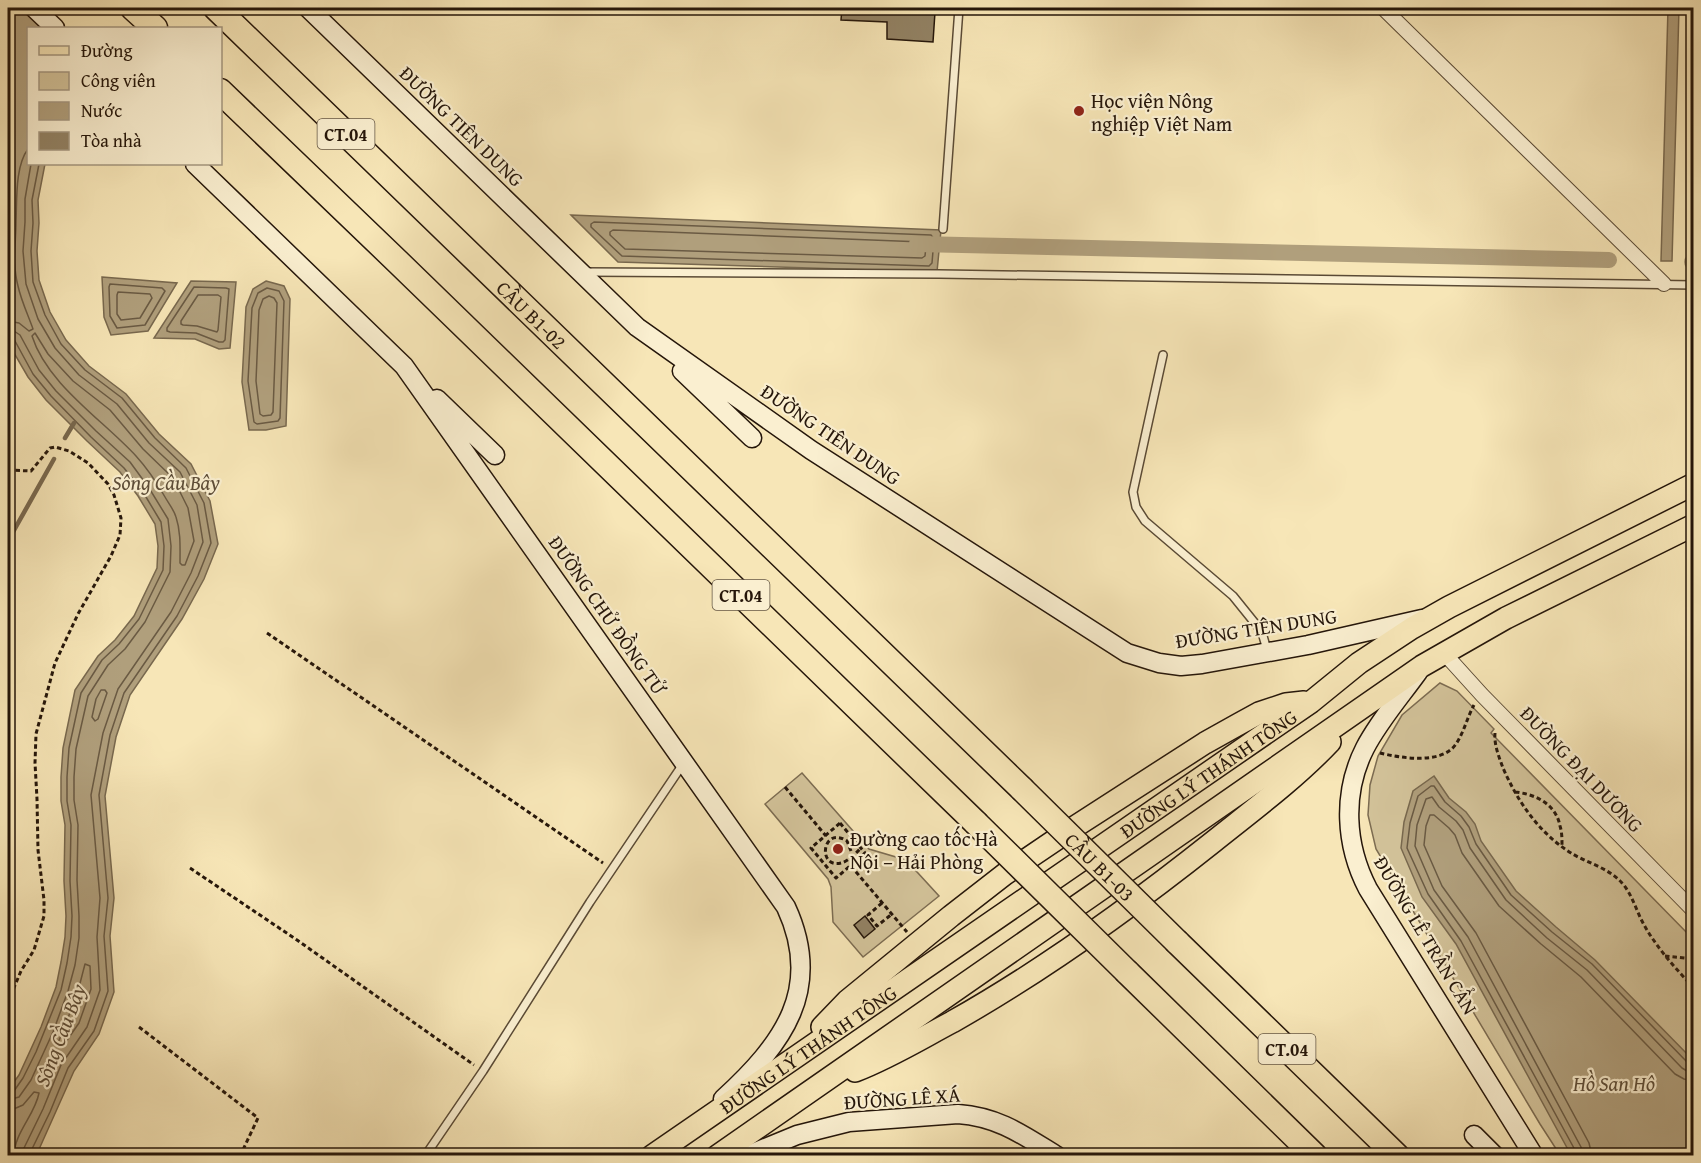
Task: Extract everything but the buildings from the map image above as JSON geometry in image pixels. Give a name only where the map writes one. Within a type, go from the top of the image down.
[{"type":"highway","points":[[133,8],[154,27]]},
{"type":"highway","name":"CẦU B1-02","points":[[216,8],[1022,789]]},
{"type":"highway","name":"CT.04","points":[[222,93],[399,262],[1315,1155]]},
{"type":"highway","name":"CẦU B1-03","points":[[1022,789],[1397,1155]]},
{"type":"main road","points":[[34,8],[55,27]]},
{"type":"main road","name":"ĐƯỜNG TIÊN DUNG","points":[[308,8],[637,327],[811,450],[1127,652],[1159,663],[1181,666],[1202,664],[1432,617]]},
{"type":"main road","name":"ĐƯỜNG CHỬ ĐỒNG TỬ","points":[[196,165],[404,366],[786,907],[799,944],[801,968],[795,1005],[788,1022],[777,1040],[745,1078],[686,1132]]},
{"type":"main road","points":[[637,327],[752,438]]},
{"type":"main road","points":[[404,366],[495,455]]},
{"type":"main road","name":"ĐƯỜNG LÝ THÁNH TÔNG","points":[[652,1155],[1311,702],[1359,663],[1478,591],[1694,484]]},
{"type":"main road","name":"ĐƯỜNG LÝ THÁNH TÔNG","points":[[717,1155],[1422,666],[1506,618],[1694,525]]},
{"type":"main road","name":"ĐƯỜNG LÊ TRẦN CẨN","points":[[1422,666],[1371,736],[1359,760],[1349,806],[1350,840],[1360,873],[1368,889],[1534,1155]]},
{"type":"main road","points":[[806,1048],[831,1016],[847,1001],[951,915],[1015,867],[1213,738],[1259,713],[1286,704],[1311,702]]},
{"type":"main road","points":[[826,1080],[888,1057],[972,1010],[1075,945],[1245,816],[1325,747],[1353,713]]},
{"type":"main road","name":"ĐƯỜNG LÊ XÁ","points":[[746,1155],[797,1136],[849,1122],[958,1114],[973,1115],[1002,1123],[1057,1155]]},
{"type":"main road","points":[[1474,1135],[1495,1155]]},
{"type":"street","points":[[1383,8],[1664,284]]},
{"type":"street","name":"ĐƯỜNG ĐẠI DƯƠNG","points":[[1444,653],[1694,911]]},
{"type":"lane","points":[[943,230],[959,8]]},
{"type":"lane","points":[[580,272],[928,274],[1694,285]]},
{"type":"lane","points":[[1163,356],[1132,492],[1136,507],[1145,521],[1233,596],[1258,627],[1268,652]]},
{"type":"lane","points":[[425,1155],[483,1071],[612,869],[685,762]]},
{"type":"path","points":[[8,470],[31,471],[50,448],[69,451],[88,463],[108,484],[121,518],[120,535],[111,556],[78,614],[55,663],[36,734],[34,763],[44,916],[34,950],[21,971],[8,1002]]},
{"type":"path","points":[[267,633],[612,869]]},
{"type":"path","points":[[1378,752],[1406,758],[1439,757],[1455,746],[1474,705]]},
{"type":"path","points":[[1495,733],[1494,740],[1499,759],[1515,792],[1531,817],[1563,847],[1621,881],[1628,890],[1646,929],[1665,956],[1694,988]]},
{"type":"path","points":[[785,788],[826,836]]},
{"type":"path","points":[[1515,792],[1530,794],[1548,804],[1560,823],[1563,847]]},
{"type":"path","points":[[840,823],[865,853],[836,878],[811,848],[826,836],[840,823]]},
{"type":"path","points":[[851,851],[848,842],[840,838],[828,842],[825,850],[827,858],[838,864],[846,861],[861,848]]},
{"type":"path","points":[[851,865],[902,926]]},
{"type":"path","points":[[190,868],[483,1071]]},
{"type":"path","points":[[882,903],[868,915],[877,926],[892,914]]},
{"type":"path","points":[[1665,956],[1694,961]]},
{"type":"path","points":[[139,1027],[258,1118],[240,1155]]},
{"type":"green space","points":[[1440,683],[1457,691],[1494,729],[1491,733],[1693,939],[1693,1155],[1560,1155],[1376,849],[1368,815],[1370,785],[1378,756],[1402,715]]},
{"type":"green space","points":[[802,773],[869,849],[906,860],[939,896],[863,957],[833,922],[831,887],[828,879],[765,804]]},
{"type":"water","name":"Sông Cầu Bây","points":[[15,8],[56,8],[50,27],[27,27],[27,165],[45,165],[38,200],[37,251],[39,280],[50,312],[66,340],[89,366],[126,394],[159,434],[191,464],[210,501],[218,544],[204,579],[182,619],[130,695],[116,737],[105,796],[114,898],[110,936],[114,992],[99,1034],[74,1071],[36,1156],[8,1155],[8,1090],[19,1075],[41,1027],[56,987],[61,962],[66,916],[65,825],[61,801],[63,748],[75,690],[98,656],[115,640],[134,616],[157,568],[158,546],[155,524],[138,496],[120,472],[46,400],[28,377],[8,337],[8,37]]},
{"type":"water","points":[[1668,8],[1679,8],[1672,261],[1661,261]]},
{"type":"water","points":[[571,215],[941,230],[937,272],[618,262]]},
{"type":"water","points":[[102,277],[177,283],[148,331],[111,335],[104,317]]},
{"type":"water","points":[[191,281],[236,282],[230,348],[219,349],[195,339],[154,338]]},
{"type":"water","points":[[266,281],[284,286],[290,299],[286,426],[266,430],[249,430],[242,382],[246,307],[253,289]]},
{"type":"water","name":"Hồ San Hô","points":[[1434,776],[1449,798],[1466,812],[1475,824],[1481,841],[1516,891],[1595,960],[1693,1060],[1693,1155],[1571,1155],[1456,944],[1422,897],[1401,848],[1404,822],[1413,791]]},
{"type":"waterway","points":[[917,244],[1609,260]]},
{"type":"waterway","points":[[65,438],[74,423]]},
{"type":"waterway","points":[[8,541],[54,459]]},
{"type":"place","name":"Học viện Nông nghiệp Việt Nam","points":[[1079,111]]},
{"type":"place","name":"Đường cao tốc Hà Nội – Hải Phòng","points":[[838,849]]}]
